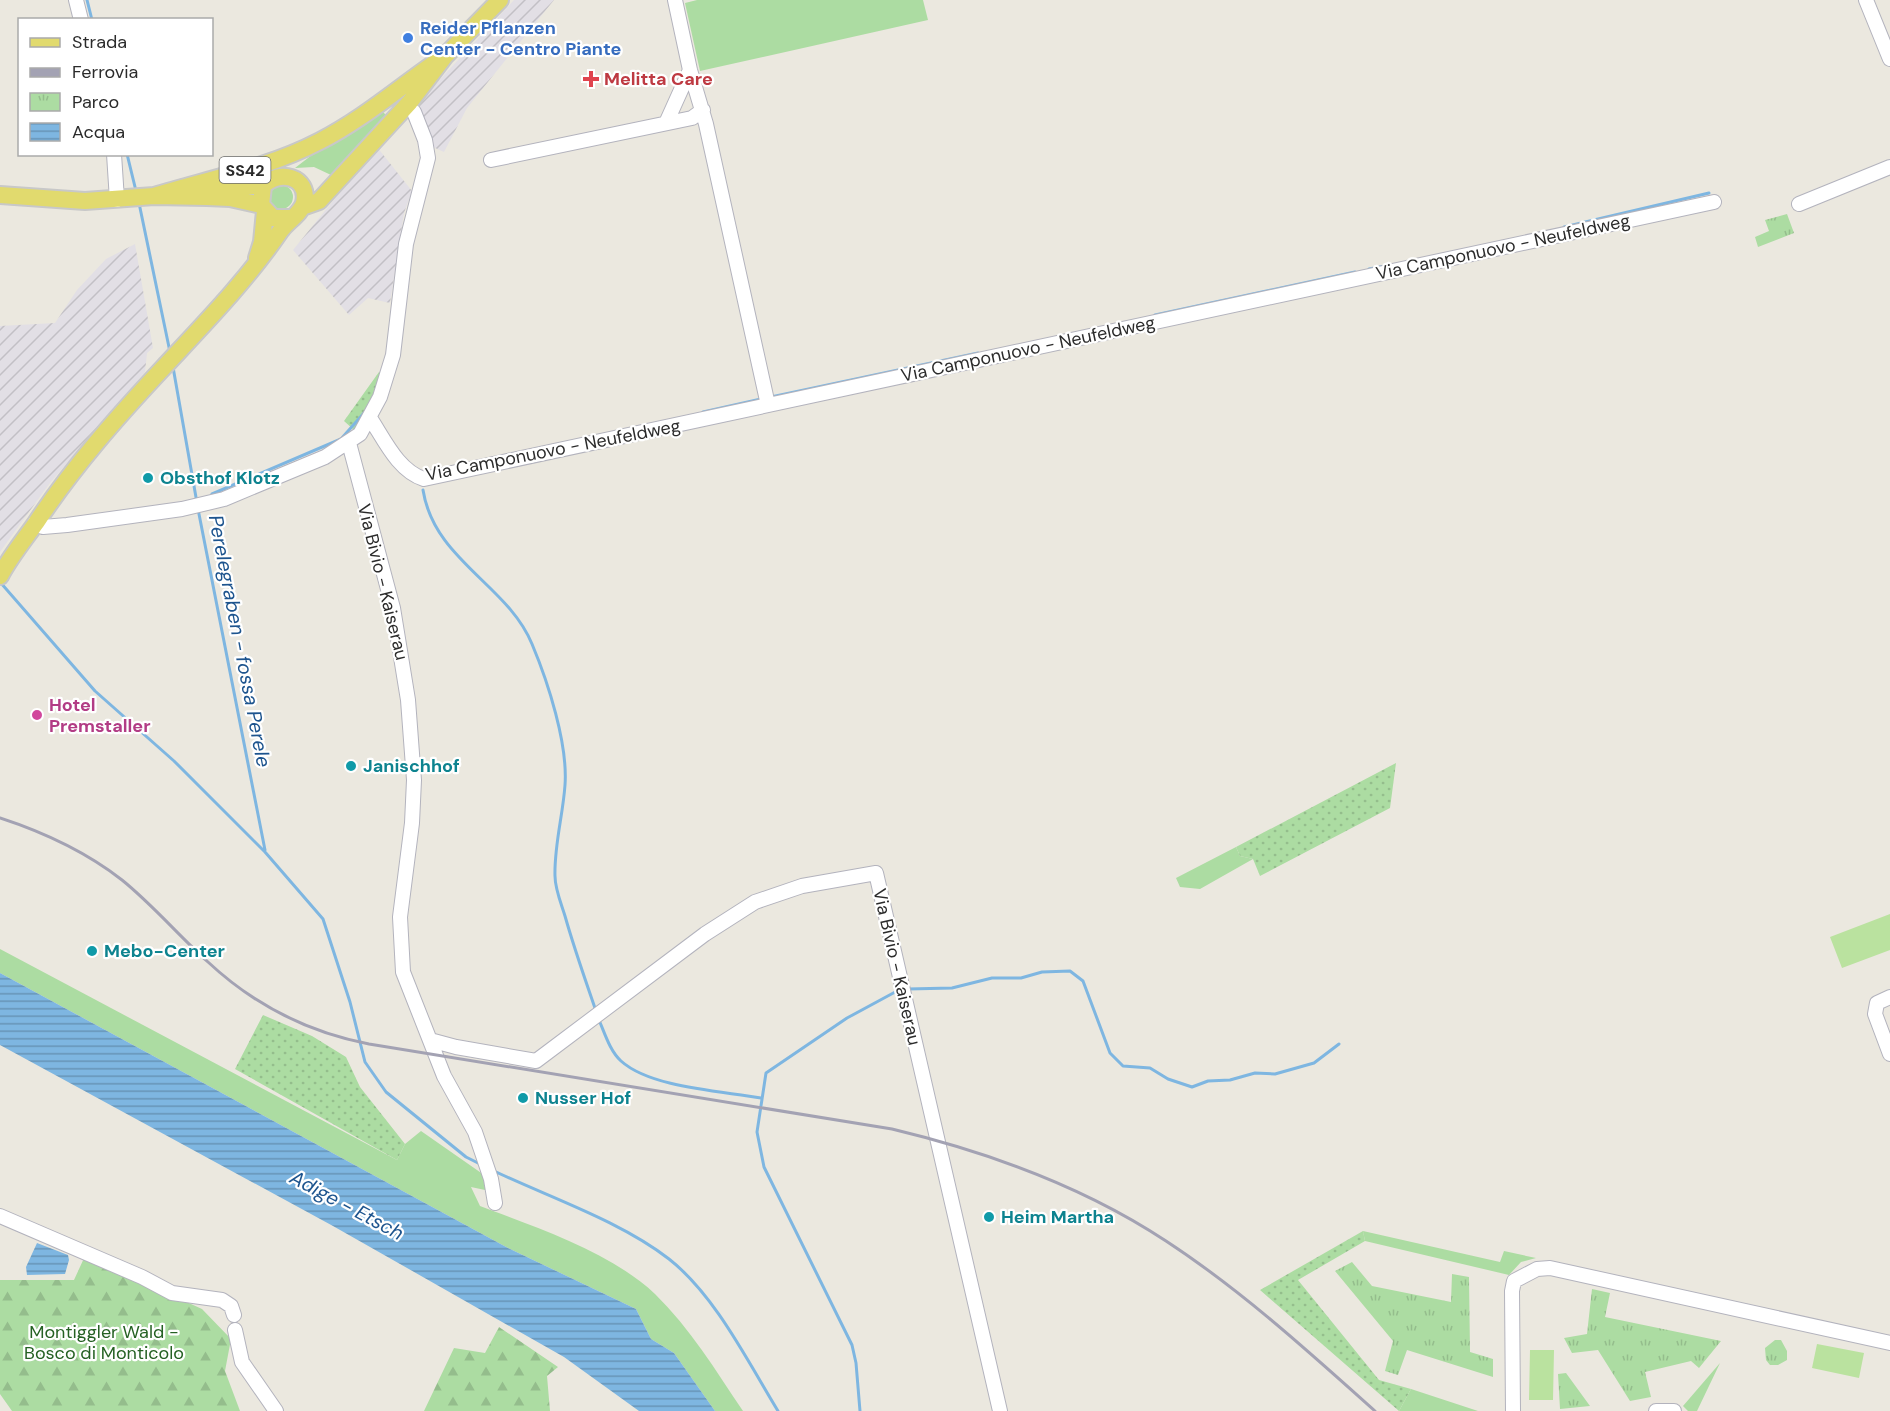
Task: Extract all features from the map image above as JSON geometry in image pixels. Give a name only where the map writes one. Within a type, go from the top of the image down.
[{"type":"main road","name":"SS42","points":[[157,194],[230,198],[263,208],[278,219],[319,201],[410,102],[445,56],[500,0]]},
{"type":"main road","name":"SS42","points":[[157,194],[228,176],[319,141],[374,108],[445,56]]},
{"type":"main road","name":"SS42","points":[[284,175],[319,141]]},
{"type":"main road","name":"SS42","points":[[0,195],[34,198],[123,199],[218,185],[263,186],[274,176],[284,175],[300,184],[304,196],[296,213]]},
{"type":"main road","name":"SS42","points":[[263,186],[263,208]]},
{"type":"main road","points":[[254,267],[262,242],[263,208]]},
{"type":"main road","points":[[2,572],[86,453],[254,267],[296,213]]},
{"type":"street","points":[[76,0],[80,18]]},
{"type":"street","points":[[675,0],[690,70],[703,110],[767,400]]},
{"type":"street","points":[[1866,0],[1890,59]]},
{"type":"street","points":[[667,122],[690,70]]},
{"type":"street","points":[[491,160],[692,118],[703,110]]},
{"type":"street","points":[[35,523],[43,527],[67,525],[196,506],[233,495],[325,457],[360,434],[370,418],[393,355],[406,244],[428,158],[425,140],[414,112]]},
{"type":"street","points":[[114,156],[123,199]]},
{"type":"street","points":[[1799,204],[1890,167]]},
{"type":"street","name":"Via Camponuovo - Neufeldweg","points":[[370,418],[402,465],[413,476],[424,479],[767,400],[1714,202]]},
{"type":"street","name":"Via Bivio - Kaiserau","points":[[349,443],[402,649],[414,780],[412,823],[400,917],[403,972],[444,1076],[469,1118],[483,1153],[495,1203]]},
{"type":"street","name":"Via Bivio - Kaiserau","points":[[430,1040],[456,1047],[536,1061],[696,941],[755,902],[802,886],[876,873],[1000,1411]]},
{"type":"street","points":[[1890,997],[1877,1003],[1875,1014],[1890,1054]]},
{"type":"street","points":[[0,1216],[142,1277],[171,1293],[222,1300],[231,1306],[234,1315]]},
{"type":"street","points":[[1513,1411],[1512,1291],[1514,1281],[1537,1269],[1550,1268],[1890,1343]]},
{"type":"street","points":[[235,1330],[237,1349],[247,1373],[276,1411]]},
{"type":"street","points":[[1656,1411],[1674,1411]]},
{"type":"shaded area","points":[[514,0],[554,0],[467,108],[444,152],[433,147],[419,113],[418,103]]},
{"type":"shaded area","points":[[377,147],[412,191],[404,213],[390,303],[368,298],[349,315],[293,250]]},
{"type":"shaded area","points":[[135,244],[153,348],[147,353],[145,372],[50,483],[0,552],[0,326],[55,323],[77,290],[106,259]]},
{"type":"green space","points":[[697,0],[923,0],[928,20],[700,71],[685,3]]},
{"type":"green space","points":[[383,112],[386,115],[331,175],[314,167],[295,168],[317,151]]},
{"type":"green space","points":[[276,185],[286,185],[293,192],[293,202],[286,209],[276,209],[269,202],[269,192]]},
{"type":"green space","points":[[1787,214],[1794,233],[1758,247],[1755,237],[1769,231],[1765,220]]},
{"type":"green space","points":[[379,372],[385,377],[354,430],[344,421]]},
{"type":"green space","points":[[1396,763],[1390,808],[1260,876],[1253,859],[1240,856],[1236,847]]},
{"type":"green space","points":[[1236,847],[1240,856],[1253,859],[1200,889],[1180,887],[1176,878]]},
{"type":"green space","points":[[1890,914],[1890,950],[1842,968],[1830,937]]},
{"type":"green space","points":[[0,949],[397,1160],[405,1144],[421,1131],[487,1177],[485,1190],[471,1187],[480,1206],[595,1253],[617,1265],[655,1294],[691,1335],[743,1411],[715,1411],[674,1353],[651,1339],[636,1309],[508,1248],[0,973]]},
{"type":"green space","points":[[263,1015],[312,1036],[346,1057],[360,1087],[405,1144],[397,1160],[235,1069]]},
{"type":"green space","points":[[1363,1231],[1500,1262],[1504,1251],[1536,1258],[1521,1262],[1509,1275],[1365,1241]]},
{"type":"green space","points":[[1363,1231],[1365,1241],[1298,1280],[1379,1380],[1411,1389],[1399,1411],[1260,1290]]},
{"type":"green space","name":"Montiggler Wald - Bosco di Monticolo","points":[[85,1256],[202,1309],[231,1339],[225,1371],[240,1411],[12,1411],[0,1394],[0,1280],[74,1280]]},
{"type":"green space","points":[[1352,1262],[1372,1286],[1451,1302],[1452,1274],[1469,1277],[1470,1352],[1493,1359],[1493,1377],[1407,1350],[1398,1375],[1385,1371],[1393,1341],[1335,1271]]},
{"type":"green space","points":[[1592,1289],[1610,1293],[1605,1317],[1721,1341],[1699,1368],[1691,1361],[1645,1372],[1651,1397],[1630,1401],[1598,1350],[1572,1353],[1564,1338],[1587,1334]]},
{"type":"green space","points":[[499,1327],[558,1367],[547,1376],[550,1411],[424,1411],[454,1348],[485,1353]]},
{"type":"green space","points":[[1775,1340],[1781,1340],[1787,1351],[1787,1360],[1778,1365],[1770,1365],[1766,1360],[1765,1348]]},
{"type":"green space","points":[[1817,1344],[1864,1353],[1859,1378],[1812,1368]]},
{"type":"green space","points":[[1530,1350],[1554,1350],[1553,1400],[1529,1400]]},
{"type":"green space","points":[[1720,1363],[1697,1411],[1688,1411],[1683,1406]]},
{"type":"green space","points":[[1566,1373],[1590,1406],[1560,1409],[1558,1374]]},
{"type":"green space","points":[[1411,1389],[1478,1411],[1399,1411]]},
{"type":"water","name":"Adige - Etsch","points":[[0,973],[508,1248],[636,1309],[651,1339],[674,1353],[715,1411],[639,1411],[564,1357],[333,1226],[0,1045]]},
{"type":"water","points":[[37,1243],[68,1255],[65,1274],[27,1275],[26,1267]]},
{"type":"waterway","name":"Perelegraben - fossa Perele","points":[[87,0],[92,18]]},
{"type":"waterway","name":"Perelegraben - fossa Perele","points":[[127,156],[136,191]]},
{"type":"waterway","points":[[1564,227],[1709,193]]},
{"type":"waterway","name":"Perelegraben - fossa Perele","points":[[139,203],[170,352]]},
{"type":"waterway","points":[[1369,269],[1385,266]]},
{"type":"waterway","points":[[1155,315],[1355,272]]},
{"type":"waterway","points":[[771,397],[978,353]]},
{"type":"waterway","name":"Perelegraben - fossa Perele","points":[[173,367],[197,503]]},
{"type":"waterway","points":[[703,412],[761,399]]},
{"type":"waterway","points":[[212,494],[341,439],[364,413]]},
{"type":"waterway","points":[[423,490],[430,514],[441,535],[521,623],[544,676],[556,713],[565,769],[564,796],[556,853],[556,886],[596,1011]]},
{"type":"waterway","name":"Perelegraben - fossa Perele","points":[[198,509],[265,850]]},
{"type":"waterway","points":[[0,582],[95,691],[174,761],[265,852],[323,919],[350,1002],[365,1062],[386,1092],[466,1157],[480,1164]]},
{"type":"waterway","points":[[908,989],[952,988],[992,978],[1021,978],[1042,972],[1070,971],[1083,981],[1110,1053],[1123,1066],[1150,1068],[1168,1079],[1192,1087],[1208,1081],[1230,1080],[1255,1073],[1275,1074],[1314,1063],[1339,1044]]},
{"type":"waterway","points":[[860,1411],[856,1363],[852,1345],[764,1167],[757,1132],[766,1073],[847,1018],[897,991]]},
{"type":"waterway","points":[[599,1020],[614,1052],[621,1061],[634,1070],[668,1083],[761,1098]]},
{"type":"waterway","points":[[494,1171],[629,1233],[669,1259],[686,1274],[716,1310],[778,1411]]},
{"type":"railway","points":[[0,818],[64,844],[94,860],[122,880],[208,962],[244,991],[282,1015],[324,1032],[369,1044],[892,1129],[964,1148],[1068,1187],[1134,1221],[1194,1260],[1274,1322],[1375,1411]]},
{"type":"place","name":"Reider Pflanzen Center - Centro Piante","points":[[408,38]]},
{"type":"place","name":"Melitta Care","points":[[591,79]]},
{"type":"place","name":"Obsthof Klotz","points":[[148,478]]},
{"type":"place","name":"Hotel Premstaller","points":[[37,715]]},
{"type":"place","name":"Janischhof","points":[[351,766]]},
{"type":"place","name":"Mebo-Center","points":[[92,951]]},
{"type":"place","name":"Nusser Hof","points":[[523,1098]]},
{"type":"place","name":"Heim Martha","points":[[989,1217]]}]
